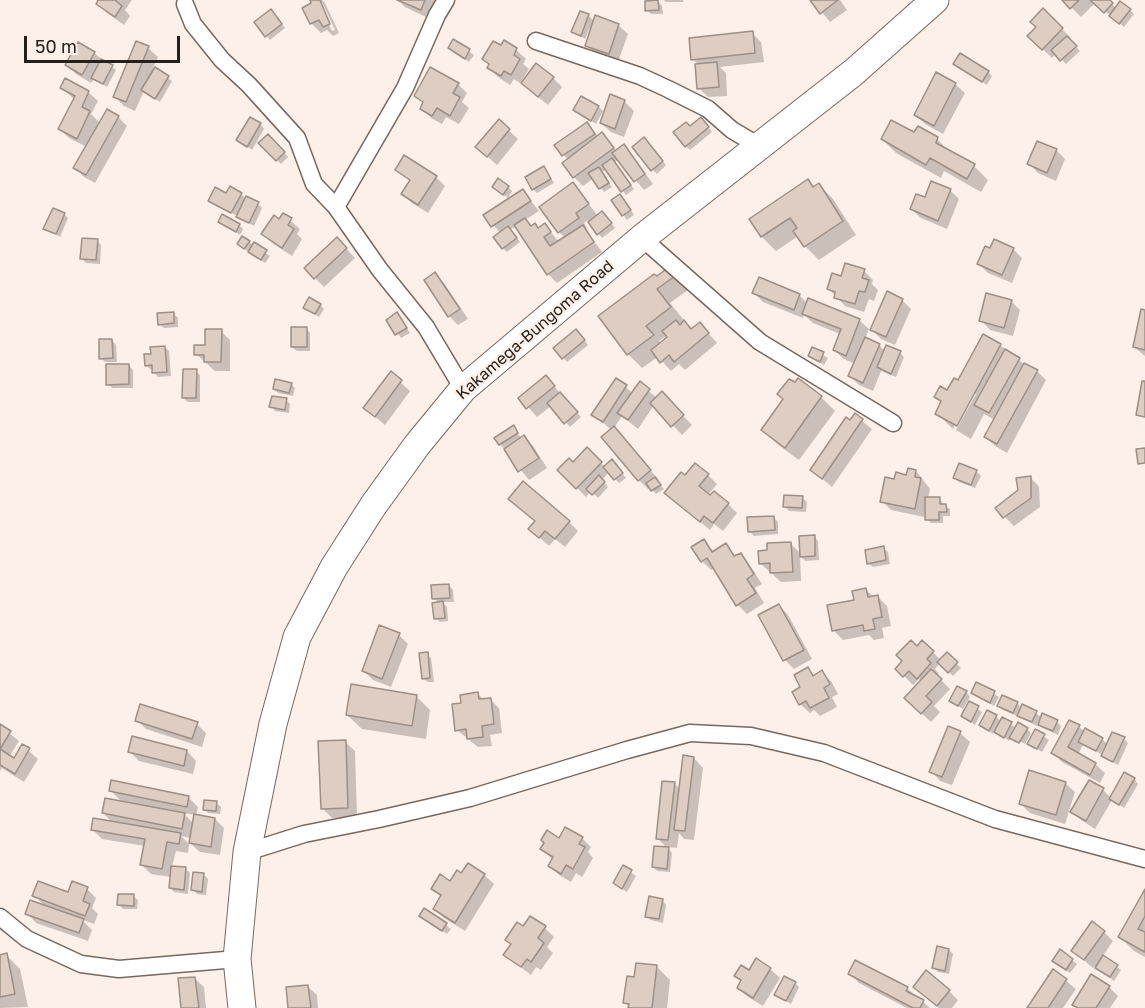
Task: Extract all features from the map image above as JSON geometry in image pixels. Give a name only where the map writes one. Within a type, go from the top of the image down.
[{"type":"main road","name":"Kakamega-Bungoma Road","points":[[242,1008],[237,959],[247,852],[273,724],[297,637],[334,567],[374,506],[417,445],[463,389],[642,238],[855,72],[935,0]]},
{"type":"street","points":[[336,207],[405,88],[437,15],[446,0]]},
{"type":"street","points":[[186,4],[193,24],[222,60],[297,138],[314,184],[336,207],[381,270],[426,327],[463,389]]},
{"type":"street","points":[[536,41],[640,76],[668,89],[708,109],[732,130],[759,146]]},
{"type":"street","points":[[642,238],[760,342],[893,423]]},
{"type":"street","points":[[247,852],[304,834],[470,798],[690,733],[751,736],[824,753],[995,819],[1145,859]]},
{"type":"street","points":[[0,917],[27,939],[81,964],[119,969],[237,959]]},
{"type":"building","points":[[98,0],[116,0],[122,6],[115,17],[96,4]]},
{"type":"building","points":[[310,0],[320,0],[330,24],[323,27],[319,20],[310,24],[302,8],[311,3]]},
{"type":"building","points":[[397,0],[425,0],[421,10]]},
{"type":"building","points":[[658,0],[659,10],[645,11],[645,1]]},
{"type":"building","points":[[810,0],[838,0],[820,14]]},
{"type":"building","points":[[1062,0],[1079,0],[1070,9]]},
{"type":"building","points":[[1090,0],[1110,0],[1113,3],[1104,13]]},
{"type":"building","points":[[1120,1],[1131,9],[1119,24],[1109,16]]},
{"type":"building","points":[[1043,8],[1063,28],[1042,50],[1027,36],[1036,27],[1030,22]]},
{"type":"building","points":[[271,9],[282,24],[265,37],[254,22]]},
{"type":"building","points":[[580,11],[589,14],[581,36],[571,32]]},
{"type":"building","points":[[595,15],[619,24],[609,54],[585,46]]},
{"type":"building","points":[[753,31],[755,53],[691,60],[689,38]]},
{"type":"building","points":[[1067,36],[1077,46],[1060,61],[1051,50]]},
{"type":"building","points":[[453,39],[470,49],[465,59],[448,48]]},
{"type":"building","points":[[504,40],[517,48],[514,55],[520,59],[511,75],[504,71],[501,76],[487,68],[489,64],[482,59],[493,41],[501,45]]},
{"type":"building","points":[[136,41],[149,46],[126,102],[113,97]]},
{"type":"building","points":[[78,42],[95,52],[82,75],[65,65]]},
{"type":"building","points":[[960,53],[989,71],[982,82],[953,64]]},
{"type":"building","points":[[101,59],[113,65],[103,84],[91,78]]},
{"type":"building","points":[[717,62],[719,87],[697,89],[695,64]]},
{"type":"building","points":[[536,63],[554,77],[538,97],[521,83]]},
{"type":"building","points":[[155,67],[169,76],[155,99],[141,90]]},
{"type":"building","points":[[430,67],[459,83],[453,93],[460,97],[450,116],[437,108],[432,116],[420,109],[423,102],[414,96]]},
{"type":"building","points":[[936,72],[956,83],[934,126],[914,115]]},
{"type":"building","points":[[65,78],[89,91],[82,107],[90,111],[77,139],[58,129],[75,96],[60,88]]},
{"type":"building","points":[[610,94],[625,100],[615,129],[600,123]]},
{"type":"building","points":[[581,96],[599,106],[591,121],[573,110]]},
{"type":"building","points":[[107,109],[119,116],[86,175],[73,168]]},
{"type":"building","points":[[250,117],[261,123],[247,147],[236,140]]},
{"type":"building","points":[[701,117],[709,127],[685,147],[673,132],[686,122],[690,126]]},
{"type":"building","points":[[499,119],[510,129],[487,157],[475,147]]},
{"type":"building","points":[[891,120],[914,132],[918,126],[938,137],[936,143],[975,164],[967,179],[930,158],[926,165],[881,139]]},
{"type":"building","points":[[587,122],[595,134],[562,156],[554,145]]},
{"type":"building","points":[[602,132],[614,148],[573,178],[562,163]]},
{"type":"building","points":[[268,134],[285,152],[276,161],[258,143]]},
{"type":"building","points":[[644,137],[663,161],[651,171],[632,147]]},
{"type":"building","points":[[1037,141],[1057,149],[1047,173],[1027,164]]},
{"type":"building","points":[[624,144],[645,174],[634,182],[612,153]]},
{"type":"building","points":[[404,155],[437,176],[418,205],[401,194],[410,180],[395,170]]},
{"type":"building","points":[[612,158],[631,185],[621,192],[602,165]]},
{"type":"building","points":[[544,166],[551,179],[532,190],[525,177]]},
{"type":"building","points":[[599,167],[609,183],[599,189],[588,173]]},
{"type":"building","points":[[498,178],[509,186],[503,195],[492,187]]},
{"type":"building","points":[[808,179],[813,187],[819,183],[843,221],[804,247],[793,231],[797,228],[790,218],[761,237],[749,219]]},
{"type":"building","points":[[931,181],[951,189],[938,221],[910,209],[916,194],[925,197]]},
{"type":"building","points":[[573,182],[589,204],[576,213],[579,218],[558,233],[539,207]]},
{"type":"building","points":[[230,186],[242,193],[231,213],[208,201],[215,187],[226,193]]},
{"type":"building","points":[[523,189],[531,201],[491,227],[483,215]]},
{"type":"building","points":[[620,194],[631,210],[622,216],[611,200]]},
{"type":"building","points":[[246,196],[259,202],[249,223],[236,217]]},
{"type":"building","points":[[53,208],[65,213],[56,234],[43,229]]},
{"type":"building","points":[[602,211],[612,223],[597,235],[588,222]]},
{"type":"building","points":[[283,213],[292,218],[288,225],[294,229],[282,248],[261,234],[274,215],[279,219]]},
{"type":"building","points":[[222,214],[240,224],[236,232],[218,222]]},
{"type":"building","points":[[525,218],[531,226],[535,223],[538,228],[545,223],[551,232],[544,237],[550,246],[583,225],[594,242],[547,275],[514,225]]},
{"type":"building","points":[[508,226],[517,238],[502,249],[493,237]]},
{"type":"building","points":[[242,236],[250,241],[244,249],[237,244]]},
{"type":"building","points":[[337,237],[347,248],[314,279],[304,268]]},
{"type":"building","points":[[82,238],[98,239],[96,260],[80,259]]},
{"type":"building","points":[[994,239],[1014,248],[1002,275],[977,264],[985,246],[990,248]]},
{"type":"building","points":[[254,242],[267,250],[261,260],[248,252]]},
{"type":"building","points":[[845,263],[865,269],[862,278],[869,280],[865,292],[859,291],[855,304],[834,298],[835,292],[827,289],[832,273],[841,276]]},
{"type":"building","points":[[669,267],[675,276],[657,289],[671,307],[646,326],[654,335],[627,355],[598,316],[654,274],[657,276]]},
{"type":"building","points":[[435,272],[460,309],[448,317],[424,280]]},
{"type":"building","points":[[759,277],[800,294],[794,310],[752,293]]},
{"type":"building","points":[[887,291],[903,299],[886,337],[870,330]]},
{"type":"building","points":[[986,293],[1012,300],[1004,328],[979,321]]},
{"type":"building","points":[[309,297],[321,304],[315,314],[303,308]]},
{"type":"building","points":[[808,298],[860,319],[846,356],[833,350],[841,329],[802,314]]},
{"type":"building","points":[[1141,309],[1145,310],[1145,350],[1133,347]]},
{"type":"building","points":[[174,312],[174,323],[158,325],[157,313]]},
{"type":"building","points":[[397,312],[407,328],[395,335],[386,320]]},
{"type":"building","points":[[676,320],[680,325],[684,320],[691,329],[700,322],[709,333],[674,362],[669,355],[660,363],[651,350],[667,337],[662,331]]},
{"type":"building","points":[[291,327],[307,327],[307,347],[291,347]]},
{"type":"building","points":[[205,329],[222,329],[221,362],[204,362],[204,355],[194,355],[194,345],[205,345]]},
{"type":"building","points":[[576,329],[585,340],[562,359],[553,348]]},
{"type":"building","points":[[983,334],[1001,344],[957,426],[935,414],[941,401],[934,397],[940,386],[947,390],[954,378],[958,380]]},
{"type":"building","points":[[865,337],[880,344],[863,383],[848,376]]},
{"type":"building","points":[[99,339],[112,339],[113,358],[99,359]]},
{"type":"building","points":[[886,345],[901,351],[891,374],[877,367]]},
{"type":"building","points":[[165,346],[167,372],[152,373],[152,365],[145,366],[144,354],[151,354],[150,347]]},
{"type":"building","points":[[812,347],[824,352],[820,362],[808,356]]},
{"type":"building","points":[[1005,349],[1020,358],[989,413],[974,405]]},
{"type":"building","points":[[1024,363],[1038,370],[997,444],[984,437]]},
{"type":"building","points":[[106,364],[129,364],[129,384],[106,385]]},
{"type":"building","points":[[183,369],[197,369],[196,398],[182,398]]},
{"type":"building","points":[[391,371],[402,380],[375,417],[363,408]]},
{"type":"building","points":[[546,375],[555,386],[526,409],[518,398]]},
{"type":"building","points":[[616,378],[627,385],[603,422],[591,415]]},
{"type":"building","points":[[798,378],[822,396],[785,448],[761,430],[783,399],[777,394],[789,379],[795,382]]},
{"type":"building","points":[[275,379],[292,383],[289,393],[273,389]]},
{"type":"building","points":[[640,381],[650,389],[628,420],[617,413]]},
{"type":"building","points":[[1142,381],[1145,381],[1145,417],[1136,415]]},
{"type":"building","points":[[662,391],[684,415],[671,427],[650,403]]},
{"type":"building","points":[[560,392],[578,412],[564,424],[547,403]]},
{"type":"building","points":[[272,396],[287,398],[285,410],[269,407]]},
{"type":"building","points":[[855,413],[863,419],[822,479],[810,470],[846,417],[850,420]]},
{"type":"building","points":[[514,425],[518,433],[499,445],[494,438]]},
{"type":"building","points":[[614,426],[651,470],[638,481],[601,437]]},
{"type":"building","points":[[524,435],[539,458],[518,472],[504,449]]},
{"type":"building","points":[[587,447],[602,462],[576,489],[557,470],[569,458],[573,462]]},
{"type":"building","points":[[1145,448],[1145,463],[1138,464],[1136,449]]},
{"type":"building","points":[[612,459],[623,473],[614,480],[603,467]]},
{"type":"building","points":[[695,463],[709,474],[699,486],[710,495],[714,491],[729,503],[713,523],[704,516],[700,522],[664,493],[681,472],[685,475]]},
{"type":"building","points":[[959,463],[977,470],[971,485],[953,478]]},
{"type":"building","points":[[908,468],[916,470],[915,477],[921,478],[915,509],[880,502],[885,477],[894,479],[896,472],[906,475]]},
{"type":"building","points":[[599,475],[605,482],[592,495],[586,489]]},
{"type":"building","points":[[1031,476],[1031,498],[1003,518],[995,508],[1018,490],[1016,478]]},
{"type":"building","points":[[655,477],[661,485],[651,491],[646,483]]},
{"type":"building","points":[[523,481],[570,521],[555,539],[545,531],[539,538],[528,529],[535,521],[508,499]]},
{"type":"building","points":[[784,495],[803,496],[802,508],[783,507]]},
{"type":"building","points":[[925,497],[940,497],[940,504],[946,504],[947,512],[939,512],[939,520],[925,520]]},
{"type":"building","points":[[774,516],[775,530],[748,532],[747,517]]},
{"type":"building","points":[[815,535],[815,556],[800,557],[799,536]]},
{"type":"building","points":[[704,539],[712,552],[726,543],[734,556],[741,553],[754,574],[747,579],[756,593],[736,606],[707,558],[701,562],[691,547]]},
{"type":"building","points":[[791,542],[793,572],[770,573],[770,563],[759,564],[758,551],[767,550],[767,543]]},
{"type":"building","points":[[884,546],[886,560],[867,564],[865,550]]},
{"type":"building","points":[[449,584],[450,598],[432,599],[431,585]]},
{"type":"building","points":[[866,588],[868,597],[878,595],[882,617],[873,619],[875,629],[864,631],[863,625],[832,631],[827,605],[854,600],[852,591]]},
{"type":"building","points":[[443,601],[445,618],[434,619],[432,603]]},
{"type":"building","points":[[779,604],[804,650],[783,661],[758,615]]},
{"type":"building","points":[[379,625],[400,633],[382,679],[362,671]]},
{"type":"building","points":[[911,640],[917,646],[922,640],[934,651],[927,659],[931,663],[917,679],[909,671],[903,677],[895,669],[902,661],[896,655]]},
{"type":"building","points":[[428,652],[430,678],[422,679],[419,653]]},
{"type":"building","points":[[947,652],[958,662],[948,673],[937,662]]},
{"type":"building","points":[[808,667],[813,676],[822,670],[830,684],[824,688],[829,698],[810,708],[806,701],[799,705],[792,692],[800,687],[794,675]]},
{"type":"building","points":[[931,669],[942,679],[926,696],[932,702],[921,714],[904,698]]},
{"type":"building","points":[[976,682],[995,691],[990,703],[971,693]]},
{"type":"building","points":[[351,684],[417,695],[412,726],[346,715]]},
{"type":"building","points":[[957,686],[967,691],[958,706],[949,701]]},
{"type":"building","points":[[478,692],[479,699],[491,698],[494,724],[482,726],[483,737],[467,739],[466,729],[455,731],[452,704],[461,703],[460,695]]},
{"type":"building","points":[[1002,695],[1018,702],[1013,713],[997,706]]},
{"type":"building","points":[[969,701],[979,706],[971,722],[961,716]]},
{"type":"building","points":[[140,704],[198,722],[192,739],[135,721]]},
{"type":"building","points":[[1022,704],[1037,711],[1032,722],[1017,716]]},
{"type":"building","points":[[987,710],[997,715],[989,731],[979,725]]},
{"type":"building","points":[[1042,713],[1058,720],[1053,731],[1038,725]]},
{"type":"building","points":[[1002,717],[1012,722],[1004,738],[994,732]]},
{"type":"building","points":[[1069,720],[1080,725],[1068,747],[1096,763],[1090,775],[1051,753]]},
{"type":"building","points":[[1018,722],[1028,728],[1019,743],[1009,738]]},
{"type":"building","points":[[0,724],[11,731],[0,749]]},
{"type":"building","points":[[948,726],[961,731],[942,777],[929,772]]},
{"type":"building","points":[[1085,728],[1103,738],[1096,751],[1078,742]]},
{"type":"building","points":[[1035,729],[1045,734],[1037,749],[1027,744]]},
{"type":"building","points":[[1112,732],[1125,737],[1113,762],[1101,756]]},
{"type":"building","points":[[132,736],[187,750],[184,766],[128,752]]},
{"type":"building","points":[[346,740],[348,808],[321,809],[318,741]]},
{"type":"building","points":[[22,744],[30,748],[15,774],[0,765],[0,749],[14,758]]},
{"type":"building","points":[[683,755],[694,757],[685,831],[674,830]]},
{"type":"building","points":[[1029,770],[1066,782],[1056,815],[1019,804]]},
{"type":"building","points":[[1124,772],[1135,778],[1119,805],[1109,799]]},
{"type":"building","points":[[111,780],[189,796],[187,807],[109,791]]},
{"type":"building","points":[[1089,780],[1104,788],[1086,821],[1070,812]]},
{"type":"building","points":[[662,781],[675,782],[668,840],[656,839]]},
{"type":"building","points":[[105,798],[185,813],[182,829],[102,813]]},
{"type":"building","points":[[204,800],[217,801],[216,811],[203,810]]},
{"type":"building","points":[[194,814],[215,818],[211,847],[189,843]]},
{"type":"building","points":[[93,818],[181,833],[179,844],[167,842],[162,869],[140,865],[145,839],[91,830]]},
{"type":"building","points":[[565,827],[583,837],[579,844],[585,847],[573,869],[566,865],[561,874],[548,866],[553,857],[540,849],[544,843],[541,840],[547,830],[559,838]]},
{"type":"building","points":[[654,846],[669,847],[667,869],[652,867]]},
{"type":"building","points":[[468,863],[485,874],[455,923],[433,909],[441,895],[431,889],[440,874],[450,881],[457,870],[461,873]]},
{"type":"building","points":[[623,865],[632,870],[622,889],[613,883]]},
{"type":"building","points":[[171,866],[186,867],[184,890],[169,888]]},
{"type":"building","points":[[193,872],[204,873],[202,892],[191,890]]},
{"type":"building","points":[[38,881],[68,892],[72,881],[88,887],[83,901],[90,904],[85,916],[32,896]]},
{"type":"building","points":[[1145,889],[1145,916],[1138,929],[1145,932],[1145,952],[1118,937]]},
{"type":"building","points":[[118,894],[134,894],[134,906],[117,905]]},
{"type":"building","points":[[649,896],[663,899],[659,919],[645,917]]},
{"type":"building","points":[[30,900],[84,919],[79,933],[25,914]]},
{"type":"building","points":[[424,908],[447,923],[442,931],[419,916]]},
{"type":"building","points":[[530,916],[546,926],[538,938],[544,943],[531,962],[527,959],[521,967],[503,955],[511,944],[505,940],[517,922],[523,926]]},
{"type":"building","points":[[1092,921],[1105,931],[1084,960],[1071,951]]},
{"type":"building","points":[[937,946],[949,949],[945,971],[932,968]]},
{"type":"building","points":[[1060,949],[1073,959],[1066,970],[1052,961]]},
{"type":"building","points":[[7,953],[15,994],[0,997],[0,955]]},
{"type":"building","points":[[1103,955],[1118,965],[1110,977],[1095,968]]},
{"type":"building","points":[[756,958],[771,968],[753,998],[737,988],[741,980],[734,976],[741,965],[749,970]]},
{"type":"building","points":[[855,960],[908,987],[906,991],[924,1000],[920,1008],[913,1008],[848,974]]},
{"type":"building","points":[[636,963],[657,965],[652,1008],[628,1008],[629,1004],[623,1003],[627,976],[634,977]]},
{"type":"building","points":[[1053,969],[1067,979],[1048,1008],[1027,1008]]},
{"type":"building","points":[[926,970],[950,990],[937,1006],[913,987]]},
{"type":"building","points":[[1091,974],[1110,986],[1096,1008],[1078,1008],[1072,1005]]},
{"type":"building","points":[[784,976],[796,982],[786,1001],[774,995]]},
{"type":"building","points":[[195,977],[199,1008],[181,1008],[178,978]]},
{"type":"building","points":[[308,985],[311,1008],[288,1008],[286,987]]}]
